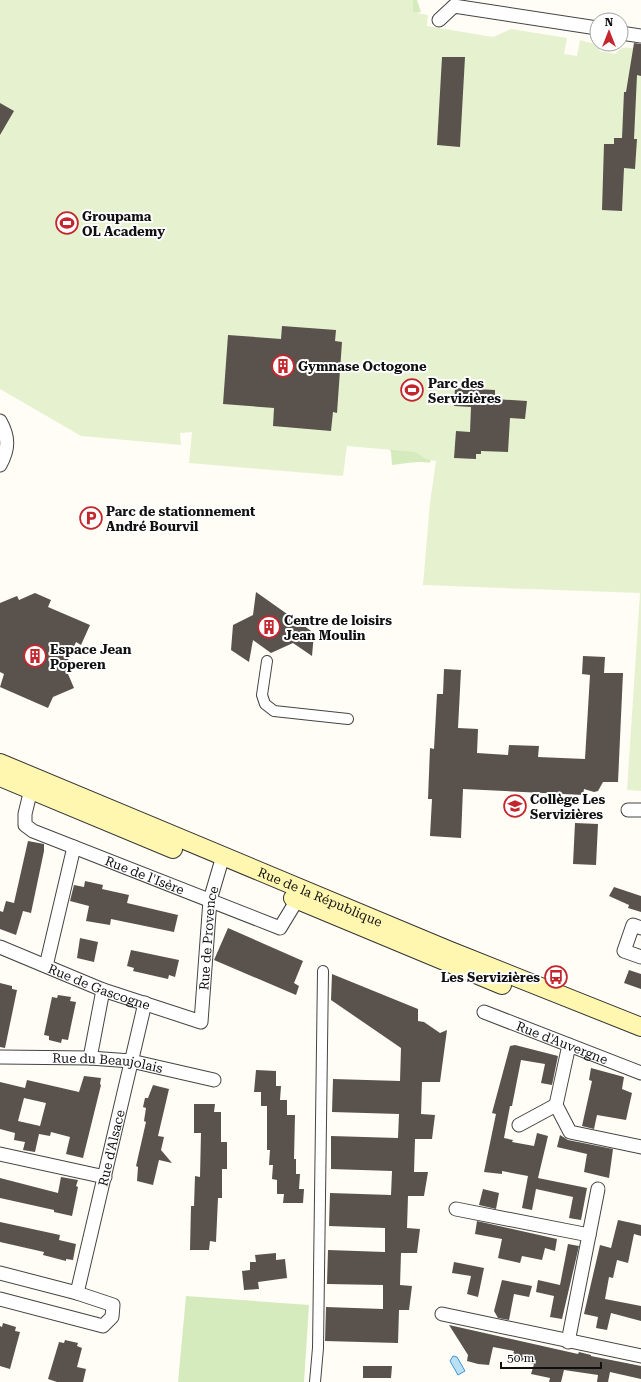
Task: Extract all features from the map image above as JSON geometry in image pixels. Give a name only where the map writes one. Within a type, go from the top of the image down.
[{"type":"main road","name":"Rue de la République","points":[[0,764],[32,784],[641,1037]]},
{"type":"main road","name":"Rue de la République","points":[[0,777],[32,784]]},
{"type":"main road","name":"Rue de la République","points":[[220,862],[296,900],[502,978],[641,1027]]},
{"type":"street","points":[[439,20],[454,6],[589,27]]},
{"type":"street","points":[[629,34],[641,36]]},
{"type":"street","points":[[0,465],[7,449],[7,438],[2,424]]},
{"type":"street","points":[[267,661],[262,695],[265,704],[274,711],[348,719]]},
{"type":"street","name":"Rue de l'Isère","points":[[32,784],[25,825],[33,831],[280,928],[296,900]]},
{"type":"street","points":[[628,810],[641,810]]},
{"type":"street","points":[[46,966],[74,847]]},
{"type":"street","name":"Rue de Provence","points":[[201,1022],[210,900],[220,862]]},
{"type":"street","points":[[641,928],[633,925],[624,951],[641,957]]},
{"type":"street","name":"Rue de Gascogne","points":[[0,947],[103,990],[201,1022]]},
{"type":"street","points":[[315,1382],[318,1332],[323,971]]},
{"type":"street","points":[[90,1058],[103,990]]},
{"type":"street","name":"Rue d'Alsace","points":[[77,1293],[145,1003]]},
{"type":"street","name":"Rue d'Auvergne","points":[[484,1012],[641,1073]]},
{"type":"street","points":[[569,1045],[556,1105],[570,1132],[641,1147]]},
{"type":"street","name":"Rue du Beaujolais","points":[[0,1057],[90,1058],[131,1062],[214,1080]]},
{"type":"street","points":[[519,1125],[556,1105]]},
{"type":"street","points":[[0,1154],[105,1176]]},
{"type":"street","points":[[568,1342],[598,1189]]},
{"type":"street","points":[[456,1209],[589,1235]]},
{"type":"street","points":[[0,1274],[77,1293],[113,1305],[112,1317],[103,1326],[0,1299]]},
{"type":"street","points":[[442,1314],[568,1342],[641,1356]]},
{"type":"green space","name":"Parc des Servizières","points":[[0,0],[413,0],[413,12],[428,15],[427,26],[493,37],[511,29],[567,38],[564,54],[577,56],[580,40],[589,42],[589,52],[605,52],[616,54],[617,52],[629,52],[629,48],[641,50],[641,791],[627,790],[640,593],[423,585],[430,503],[436,461],[426,459],[415,452],[347,446],[343,476],[189,463],[192,432],[180,433],[181,445],[81,436],[0,389]]},
{"type":"green space","points":[[404,0],[417,0],[421,12],[403,15]]},
{"type":"green space","points":[[385,441],[432,452],[430,463],[416,462],[392,465],[391,452]]},
{"type":"green space","points":[[186,1296],[309,1305],[304,1382],[178,1382]]},
{"type":"water","points":[[453,1356],[457,1357],[465,1371],[458,1375],[450,1361]]},
{"type":"building","points":[[634,43],[641,44],[641,76],[637,75],[634,139],[637,139],[635,169],[624,168],[622,211],[602,210],[604,144],[614,144],[614,138],[622,138],[624,92],[626,92]]},
{"type":"building","points":[[442,57],[465,57],[460,147],[437,145]]},
{"type":"building","points":[[0,103],[14,111],[0,135]]},
{"type":"building","name":"Gymnase Octogone","points":[[282,326],[336,330],[335,341],[342,342],[337,413],[333,412],[331,431],[273,426],[274,408],[223,404],[228,335],[281,339]]},
{"type":"building","points":[[455,388],[495,390],[495,399],[527,401],[525,419],[510,418],[508,452],[481,451],[481,454],[476,454],[476,459],[454,458],[456,431],[470,432],[471,407],[454,406]]},
{"type":"building","name":"Centre de loisirs Jean Moulin","points":[[256,592],[314,633],[312,656],[293,643],[271,653],[253,640],[249,662],[231,650],[233,625],[253,615]]},
{"type":"building","name":"Espace Jean Poperen","points":[[35,593],[51,600],[48,607],[90,625],[81,645],[76,642],[65,667],[74,688],[53,697],[48,708],[0,687],[4,674],[0,672],[0,603],[17,596],[19,600]]},
{"type":"building","points":[[583,656],[605,657],[604,673],[623,673],[618,782],[603,782],[598,791],[594,792],[584,789],[583,795],[463,789],[461,838],[430,836],[432,799],[428,799],[430,748],[434,749],[437,694],[443,694],[444,669],[461,670],[458,728],[478,729],[477,753],[508,755],[509,745],[539,746],[538,757],[585,759],[590,675],[582,674]]},
{"type":"building","points":[[575,823],[598,824],[596,865],[573,864]]},
{"type":"building","points":[[28,841],[44,844],[44,851],[31,913],[23,911],[16,935],[0,929],[0,911],[3,912],[6,901],[14,903]]},
{"type":"building","points":[[85,881],[103,885],[102,889],[129,895],[127,903],[178,915],[174,932],[111,919],[110,925],[86,921],[89,906],[70,901],[74,885],[84,887]]},
{"type":"building","points":[[614,887],[641,896],[641,912],[628,908],[629,905],[609,896]]},
{"type":"building","points":[[228,928],[303,961],[294,983],[299,986],[296,995],[214,960]]},
{"type":"building","points":[[80,938],[98,942],[94,962],[77,958]]},
{"type":"building","points":[[131,950],[179,960],[175,977],[169,975],[168,979],[133,971],[134,968],[127,966]]},
{"type":"building","points":[[629,970],[641,974],[641,989],[624,983]]},
{"type":"building","points":[[332,974],[418,1009],[418,1021],[424,1022],[440,1033],[447,1030],[440,1082],[422,1082],[421,1114],[435,1115],[432,1139],[415,1139],[414,1172],[428,1172],[424,1196],[408,1196],[407,1228],[420,1229],[417,1253],[401,1253],[400,1285],[412,1286],[409,1310],[399,1310],[398,1343],[325,1341],[326,1307],[383,1309],[383,1285],[327,1284],[328,1250],[385,1252],[385,1228],[329,1226],[330,1193],[391,1195],[392,1171],[331,1169],[331,1136],[398,1138],[399,1114],[332,1112],[333,1079],[400,1081],[401,1048],[331,1000]]},
{"type":"building","points":[[0,983],[12,986],[12,989],[17,990],[5,1048],[0,1047]]},
{"type":"building","points":[[58,995],[71,997],[70,1001],[76,1002],[68,1040],[62,1039],[61,1043],[49,1040],[49,1036],[44,1035],[52,997],[57,998]]},
{"type":"building","points":[[515,1045],[558,1056],[552,1085],[541,1083],[545,1064],[521,1060],[504,1138],[513,1140],[512,1142],[534,1146],[537,1133],[548,1136],[538,1178],[587,1188],[581,1220],[569,1218],[573,1197],[536,1189],[532,1210],[522,1208],[528,1176],[502,1171],[502,1174],[484,1172],[496,1114],[492,1113],[510,1046]]},
{"type":"building","points":[[591,1068],[624,1077],[622,1089],[632,1093],[626,1120],[597,1115],[594,1129],[582,1126],[592,1081],[589,1080]]},
{"type":"building","points":[[256,1070],[276,1071],[276,1086],[281,1086],[280,1100],[287,1100],[287,1115],[295,1115],[294,1159],[296,1159],[296,1174],[300,1174],[299,1189],[304,1189],[303,1203],[283,1203],[284,1194],[277,1194],[277,1180],[272,1179],[273,1165],[269,1165],[270,1150],[267,1150],[267,1106],[261,1106],[261,1092],[254,1092]]},
{"type":"building","points":[[84,1076],[101,1078],[101,1085],[83,1158],[66,1154],[70,1137],[51,1132],[50,1136],[39,1134],[35,1152],[23,1150],[25,1142],[14,1140],[15,1133],[0,1129],[0,1082],[25,1088],[27,1080],[79,1092]],"holes":[[[24,1098],[46,1103],[40,1126],[18,1121]]]},
{"type":"building","points":[[153,1085],[169,1089],[158,1136],[164,1137],[161,1150],[172,1163],[159,1160],[153,1185],[137,1181],[138,1167],[136,1166],[146,1122],[144,1121],[146,1108],[143,1107],[145,1098],[148,1098]]},
{"type":"building","points":[[194,1104],[215,1104],[214,1112],[221,1112],[221,1142],[227,1142],[227,1169],[222,1169],[222,1198],[218,1198],[216,1242],[210,1241],[209,1250],[190,1250],[191,1206],[194,1206],[195,1176],[200,1177],[201,1133],[194,1133]]},
{"type":"building","points":[[560,1135],[568,1140],[613,1149],[609,1178],[584,1172],[587,1154],[557,1147]]},
{"type":"building","points":[[61,1177],[78,1180],[72,1216],[54,1212],[54,1210],[0,1198],[0,1178],[58,1193]]},
{"type":"building","points":[[483,1189],[499,1193],[496,1209],[479,1205]]},
{"type":"building","points":[[618,1220],[641,1225],[641,1236],[634,1234],[628,1263],[617,1260],[613,1278],[609,1277],[605,1299],[641,1306],[641,1321],[611,1313],[607,1330],[596,1328],[598,1317],[584,1314],[600,1245],[611,1248]]},
{"type":"building","points":[[477,1221],[557,1239],[555,1251],[545,1248],[542,1260],[522,1256],[520,1263],[498,1258],[502,1239],[475,1234]]},
{"type":"building","points":[[0,1222],[60,1235],[59,1240],[76,1244],[73,1260],[66,1259],[66,1261],[43,1255],[44,1252],[0,1242]]},
{"type":"building","points":[[568,1244],[579,1246],[562,1319],[550,1317],[554,1296],[536,1292],[538,1280],[560,1285]]},
{"type":"building","points":[[276,1253],[276,1260],[285,1259],[287,1278],[258,1282],[259,1289],[244,1290],[242,1271],[250,1270],[250,1262],[256,1262],[255,1255]]},
{"type":"building","points":[[454,1262],[484,1268],[478,1297],[467,1294],[471,1276],[452,1273]]},
{"type":"building","points":[[502,1280],[532,1286],[529,1297],[514,1294],[509,1320],[498,1318],[494,1311]]},
{"type":"building","points":[[3,1323],[16,1327],[15,1331],[20,1332],[10,1369],[0,1366],[0,1326],[2,1327]]},
{"type":"building","points":[[449,1325],[578,1354],[579,1352],[591,1356],[641,1366],[641,1379],[610,1372],[608,1382],[597,1382],[598,1375],[564,1370],[561,1382],[549,1382],[550,1378],[531,1374],[534,1364],[512,1359],[514,1351],[493,1347],[489,1365],[467,1361],[468,1355]]},
{"type":"building","points":[[65,1340],[78,1343],[77,1346],[82,1348],[77,1367],[86,1369],[83,1382],[57,1382],[48,1379],[59,1342],[64,1343]]},
{"type":"building","points":[[363,1366],[392,1366],[391,1378],[363,1378]]},
{"type":"place","name":"Groupama OL Academy","points":[[67,223]]},
{"type":"place","name":"Gymnase Octogone","points":[[283,366]]},
{"type":"place","name":"Parc des Servizières","points":[[412,390]]},
{"type":"place","name":"Parc de stationnement André Bourvil","points":[[91,518]]},
{"type":"place","name":"Centre de loisirs Jean Moulin","points":[[269,627]]},
{"type":"place","name":"Espace Jean Poperen","points":[[35,656]]},
{"type":"place","name":"Collège Les Servizières","points":[[515,806]]},
{"type":"place","name":"Les Servizières","points":[[556,977]]}]
